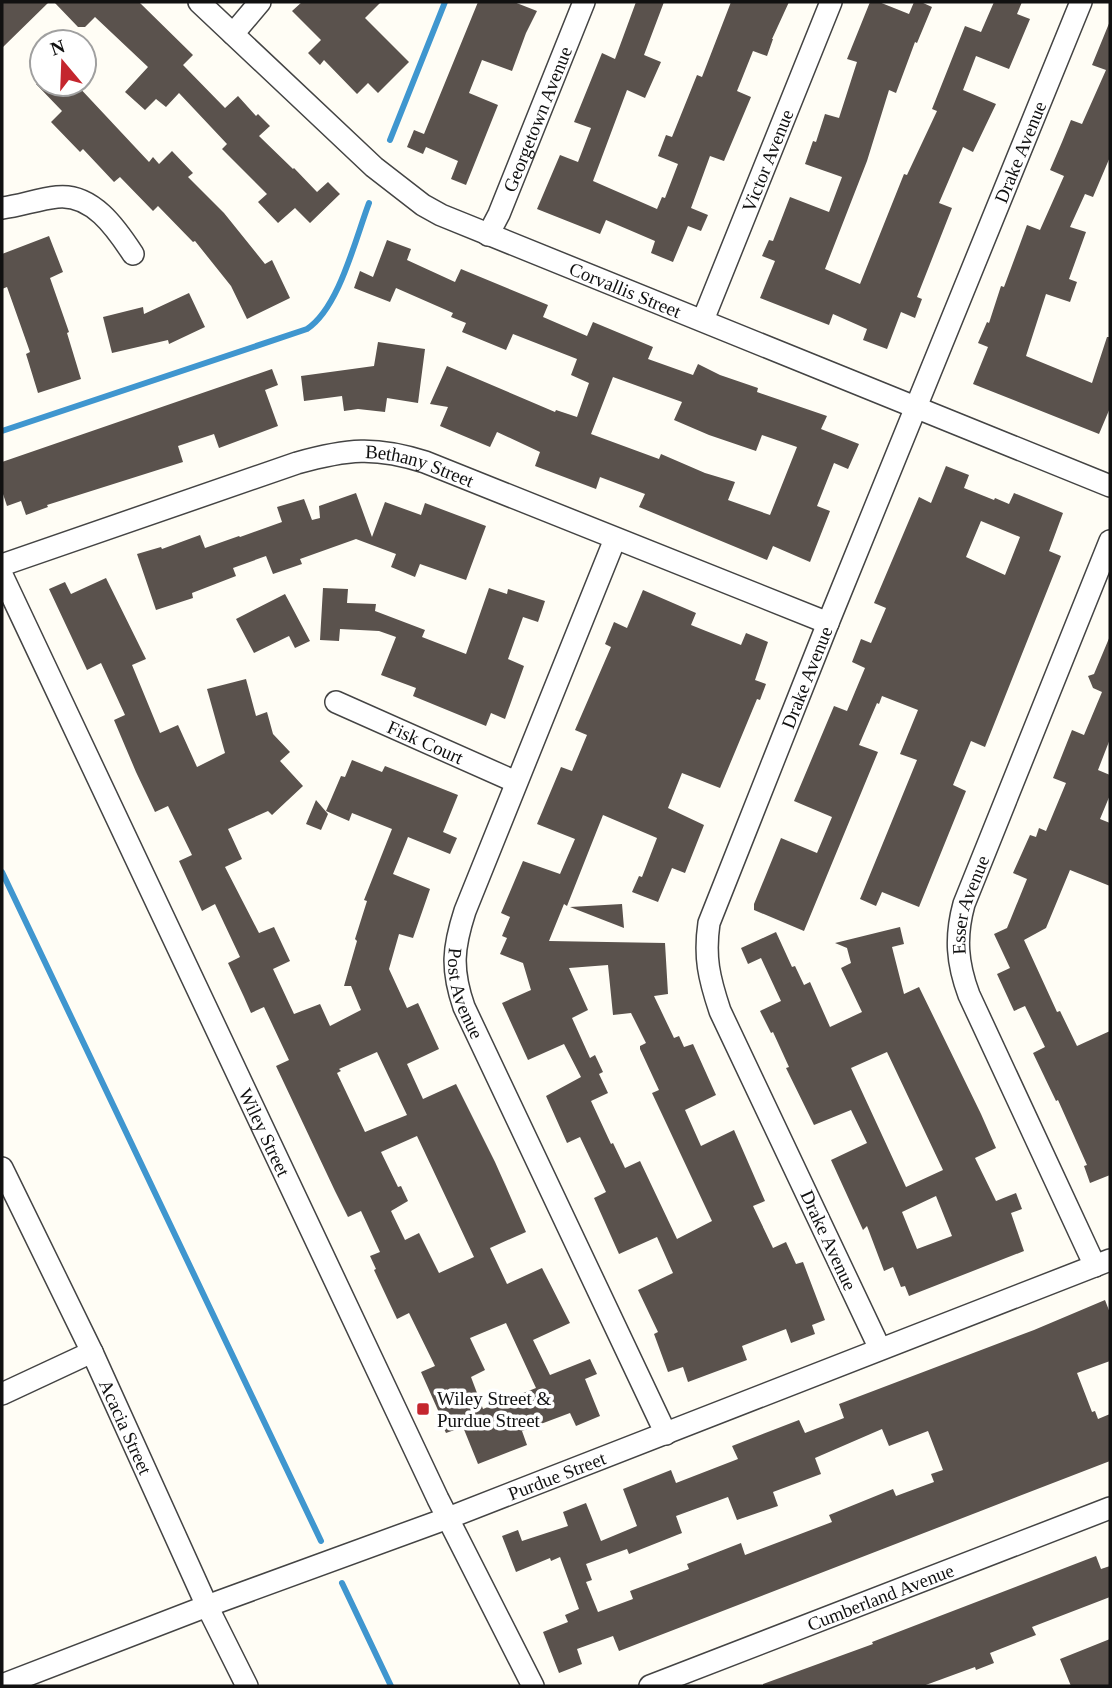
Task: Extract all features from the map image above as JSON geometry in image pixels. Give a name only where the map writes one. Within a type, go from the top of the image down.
[{"type":"street","name":"Corvallis Street","points":[[199,2],[374,167],[441,215],[1110,486]]},
{"type":"street","points":[[233,34],[260,2]]},
{"type":"street","name":"Georgetown Avenue","points":[[488,235],[499,214],[584,2]]},
{"type":"street","name":"Victor Avenue","points":[[703,320],[831,2]]},
{"type":"street","name":"Drake Avenue","points":[[880,1349],[720,1011],[706,958],[709,923],[1081,2]]},
{"type":"street","points":[[2,208],[57,197],[83,200],[106,219],[134,254]]},
{"type":"street","name":"Bethany Street","points":[[2,565],[297,463],[335,453],[368,450],[388,452],[425,462],[828,624]]},
{"type":"street","name":"Post Avenue","points":[[615,539],[516,782],[458,933],[454,951],[458,988],[494,1071],[666,1434]]},
{"type":"street","name":"Esser Avenue","points":[[1103,1263],[969,995],[961,975],[957,940],[964,904],[1110,541]]},
{"type":"street","name":"Wiley Street","points":[[2,575],[448,1518],[533,1686]]},
{"type":"street","name":"Fisk Court","points":[[336,702],[516,782]]},
{"type":"street","name":"Acacia Street","points":[[2,1168],[92,1352],[207,1606],[247,1686]]},
{"type":"street","name":"Purdue Street","points":[[2,1685],[448,1518],[1103,1263]]},
{"type":"street","points":[[2,1394],[92,1352]]},
{"type":"street","name":"Cumberland Avenue","points":[[650,1686],[1110,1508]]},
{"type":"building","points":[[2,2],[49,2],[2,48]]},
{"type":"building","points":[[54,2],[139,2],[193,55],[183,65],[225,108],[238,96],[256,116],[258,114],[270,126],[259,136],[293,169],[317,192],[328,182],[340,194],[310,223],[295,208],[278,223],[258,202],[267,194],[222,149],[227,144],[179,93],[166,107],[156,99],[145,110],[125,92],[148,67],[95,17],[85,27],[78,27]]},
{"type":"building","points":[[302,2],[381,2],[365,18],[409,62],[378,93],[368,83],[357,94],[324,60],[320,65],[308,53],[321,40],[292,11]]},
{"type":"building","points":[[478,2],[514,2],[537,11],[512,71],[482,60],[469,93],[498,105],[466,185],[451,179],[458,161],[426,147],[423,154],[407,147],[414,130],[424,134]]},
{"type":"building","points":[[636,2],[664,2],[644,55],[661,62],[645,98],[627,90],[593,181],[657,209],[662,197],[665,198],[678,164],[658,156],[666,135],[672,137],[697,75],[702,77],[731,2],[789,2],[767,56],[753,51],[737,91],[751,97],[724,161],[710,156],[691,208],[708,215],[701,231],[688,226],[673,262],[651,253],[655,241],[606,220],[600,234],[537,209],[560,155],[578,162],[591,128],[574,122],[602,53],[615,59]]},
{"type":"building","points":[[870,2],[879,2],[909,14],[914,2],[932,7],[917,43],[915,42],[896,93],[889,90],[867,161],[825,269],[860,284],[904,174],[907,175],[937,111],[932,109],[965,26],[981,32],[994,2],[1022,2],[1017,14],[1030,19],[1009,69],[976,56],[963,90],[996,104],[973,152],[963,147],[939,203],[952,208],[917,297],[922,299],[915,318],[901,312],[887,349],[863,340],[867,329],[833,314],[829,325],[760,298],[775,261],[762,256],[769,240],[773,241],[790,197],[829,212],[842,177],[805,164],[825,114],[839,118],[857,62],[847,59]]},
{"type":"building","points":[[1110,21],[1110,157],[1093,197],[1085,194],[1070,227],[1086,232],[1069,279],[1077,282],[1070,302],[1046,294],[1026,356],[1092,383],[1107,337],[1110,337],[1110,408],[1099,434],[973,384],[988,347],[978,343],[987,322],[989,323],[1001,286],[1004,287],[1027,225],[1040,230],[1064,176],[1050,170],[1071,120],[1082,124],[1106,70],[1092,65]]},
{"type":"building","points":[[49,98],[89,98],[149,162],[153,157],[159,164],[172,151],[193,173],[188,177],[224,213],[265,264],[272,260],[290,298],[247,319],[231,286],[195,241],[193,242],[158,206],[153,211],[120,177],[114,182],[83,149],[80,152],[51,122],[62,111]]},
{"type":"building","points":[[49,236],[63,272],[50,278],[69,332],[67,333],[81,379],[38,393],[26,354],[30,352],[7,287],[2,289],[2,254]]},
{"type":"building","points":[[387,240],[411,249],[407,260],[455,282],[461,269],[548,305],[543,317],[587,336],[593,322],[653,347],[648,359],[693,375],[698,364],[758,388],[757,392],[827,416],[821,429],[859,444],[848,469],[834,463],[817,506],[830,511],[810,562],[773,546],[767,560],[639,507],[645,494],[600,477],[596,489],[535,466],[540,452],[497,432],[490,447],[440,426],[448,407],[430,404],[447,366],[555,412],[556,410],[577,417],[589,383],[571,375],[577,359],[513,334],[506,350],[462,332],[466,323],[451,317],[453,313],[396,288],[390,302],[354,288],[360,271],[373,277]],"holes":[[[613,377],[682,402],[674,420],[709,435],[756,451],[762,435],[797,447],[770,515],[728,500],[735,482],[705,473],[661,454],[659,459],[591,434]]]},
{"type":"building","points":[[189,293],[205,327],[169,344],[168,340],[112,353],[103,317],[143,307],[144,314]]},
{"type":"building","points":[[378,342],[425,349],[418,403],[387,398],[385,412],[358,409],[344,411],[342,396],[304,401],[301,376],[374,366]]},
{"type":"building","points":[[272,369],[278,385],[265,390],[278,426],[219,448],[214,434],[178,446],[183,462],[47,505],[48,507],[26,515],[21,501],[7,506],[2,491],[2,462]]},
{"type":"building","points":[[946,466],[969,475],[964,488],[994,500],[995,498],[1009,504],[1014,493],[1063,513],[1049,551],[1061,556],[985,747],[971,741],[953,785],[966,791],[919,907],[882,892],[876,906],[860,899],[917,760],[900,754],[918,710],[882,696],[859,745],[878,752],[804,931],[754,910],[754,904],[781,838],[817,853],[832,817],[794,801],[834,706],[847,711],[865,668],[852,662],[861,639],[871,643],[886,608],[874,603],[919,497],[931,503]],"holes":[[[981,521],[1020,537],[1005,575],[966,557]]]},
{"type":"building","points":[[356,493],[372,537],[385,502],[421,515],[425,503],[486,526],[466,580],[420,564],[415,577],[391,567],[396,554],[356,539],[300,559],[302,564],[273,574],[266,556],[233,568],[236,576],[192,593],[193,598],[156,610],[137,554],[161,547],[162,549],[200,535],[205,548],[240,537],[282,522],[277,507],[304,499],[312,520],[320,518],[319,506]]},
{"type":"building","points":[[106,578],[146,659],[132,665],[160,733],[178,725],[197,767],[225,753],[207,689],[246,679],[256,716],[267,712],[273,734],[290,752],[280,761],[303,786],[272,815],[268,811],[228,829],[242,859],[225,867],[259,933],[274,927],[290,961],[273,969],[294,1014],[320,1004],[330,1026],[361,1010],[351,986],[344,986],[367,901],[364,900],[392,829],[352,813],[349,821],[326,811],[341,776],[345,777],[352,760],[382,772],[385,766],[458,795],[443,832],[457,838],[450,854],[408,837],[393,874],[430,889],[413,938],[399,934],[389,969],[407,1008],[418,1003],[439,1049],[407,1064],[423,1099],[456,1084],[526,1232],[490,1248],[507,1284],[542,1268],[570,1323],[533,1340],[550,1375],[590,1359],[597,1374],[585,1379],[600,1416],[576,1426],[570,1413],[522,1431],[527,1445],[478,1464],[463,1427],[446,1433],[421,1372],[435,1366],[409,1313],[397,1319],[374,1270],[376,1269],[370,1256],[380,1252],[361,1211],[348,1217],[335,1191],[276,1066],[289,1060],[264,1007],[251,1013],[228,963],[240,957],[215,904],[202,911],[179,861],[192,855],[168,806],[155,812],[136,772],[114,720],[125,715],[101,663],[87,670],[49,589],[65,582],[71,594]],"holes":[[[377,1052],[407,1115],[365,1132],[337,1073],[341,1071],[339,1069]],[[417,1136],[474,1257],[439,1273],[419,1233],[405,1240],[391,1211],[408,1201],[381,1152]],[[506,1323],[536,1388],[483,1409],[471,1377],[485,1370],[470,1338]]]},
{"type":"building","points":[[323,588],[348,589],[347,603],[376,604],[375,611],[425,630],[422,637],[466,654],[489,588],[507,594],[508,589],[545,601],[538,622],[523,617],[508,659],[524,666],[505,719],[491,713],[486,726],[413,696],[416,688],[381,675],[396,637],[379,631],[340,629],[339,641],[320,640]]},
{"type":"building","points":[[643,590],[696,613],[691,625],[741,645],[746,633],[768,642],[755,680],[766,684],[760,700],[757,699],[720,788],[682,773],[668,808],[704,825],[685,873],[672,868],[658,902],[632,892],[639,876],[642,877],[657,838],[603,815],[567,906],[564,904],[549,941],[665,943],[668,994],[654,996],[674,1038],[679,1036],[684,1047],[693,1044],[716,1095],[685,1110],[701,1146],[734,1130],[765,1201],[753,1206],[773,1248],[786,1242],[796,1264],[803,1262],[825,1320],[812,1325],[815,1334],[791,1343],[786,1329],[742,1346],[747,1360],[688,1382],[683,1367],[668,1372],[654,1334],[658,1332],[638,1290],[673,1273],[657,1237],[619,1254],[594,1198],[606,1192],[580,1137],[567,1143],[546,1096],[581,1077],[564,1044],[528,1060],[502,1003],[531,990],[523,963],[500,954],[507,938],[502,936],[510,917],[501,913],[523,861],[560,874],[575,839],[537,824],[561,767],[572,771],[587,735],[575,730],[611,647],[605,644],[614,622],[627,628]],"holes":[[[608,965],[613,1015],[631,1013],[646,1043],[640,1046],[640,1049],[659,1090],[652,1093],[712,1221],[677,1239],[640,1161],[625,1168],[591,1101],[608,1093],[599,1074],[603,1072],[595,1055],[590,1058],[572,1018],[588,1010],[569,968]]]},
{"type":"building","points":[[285,594],[310,641],[295,648],[289,636],[254,653],[236,619]]},
{"type":"building","points":[[1110,636],[1110,739],[1098,770],[1110,775],[1110,795],[1100,819],[1110,823],[1110,886],[1070,870],[1046,928],[1024,940],[1057,1012],[1060,1011],[1077,1046],[1110,1031],[1110,1175],[1090,1183],[1084,1166],[1087,1165],[1058,1100],[1056,1101],[1033,1053],[1045,1047],[1025,1006],[1014,1011],[997,974],[1010,968],[994,934],[1007,928],[1027,879],[1013,873],[1030,835],[1036,837],[1039,828],[1046,831],[1066,783],[1053,778],[1072,730],[1084,735],[1102,692],[1093,688],[1088,676],[1094,674]]},
{"type":"building","points":[[316,800],[328,814],[321,830],[306,824]]},
{"type":"building","points":[[622,904],[624,928],[570,907]]},
{"type":"building","points":[[900,927],[904,944],[892,947],[904,994],[919,987],[981,1114],[996,1148],[975,1158],[996,1201],[1016,1193],[1022,1209],[1011,1213],[1024,1251],[909,1296],[905,1286],[901,1287],[893,1267],[884,1271],[867,1226],[863,1230],[831,1160],[867,1143],[851,1110],[814,1125],[786,1068],[789,1067],[773,1032],[771,1033],[760,1011],[781,1001],[761,958],[748,964],[741,948],[776,932],[792,967],[795,966],[804,985],[810,982],[830,1027],[862,1012],[841,968],[851,963],[847,948],[835,943]],"holes":[[[887,1052],[943,1170],[906,1187],[851,1068]],[[936,1196],[952,1236],[917,1249],[902,1212]]]},
{"type":"building","points":[[1105,1300],[1110,1313],[1110,1361],[1077,1373],[1092,1412],[1095,1411],[1098,1419],[1110,1414],[1110,1461],[619,1651],[613,1636],[577,1649],[582,1664],[559,1673],[543,1632],[568,1622],[565,1615],[579,1609],[560,1557],[551,1561],[550,1558],[516,1572],[502,1536],[518,1530],[522,1541],[568,1526],[563,1512],[586,1503],[601,1541],[637,1526],[623,1489],[671,1470],[676,1483],[738,1459],[732,1446],[799,1420],[805,1433],[844,1418],[839,1404]],"holes":[[[882,1429],[889,1446],[928,1431],[943,1470],[931,1474],[934,1482],[896,1496],[893,1489],[829,1515],[832,1522],[745,1555],[741,1543],[687,1564],[689,1569],[630,1591],[633,1599],[598,1612],[586,1582],[592,1580],[586,1564],[627,1549],[629,1554],[682,1533],[676,1516],[728,1497],[737,1520],[778,1506],[773,1492],[821,1474],[815,1458]]]},
{"type":"building","points":[[1096,1556],[1101,1569],[1110,1566],[1110,1597],[1032,1627],[1036,1635],[990,1653],[994,1663],[923,1686],[763,1686],[763,1684],[873,1644],[872,1642]]},
{"type":"building","points":[[1110,1639],[1110,1686],[1071,1686],[1060,1659]]},
{"type":"waterway","points":[[390,140],[445,2]]},
{"type":"waterway","points":[[2,431],[307,329],[318,319],[337,290],[369,203]]},
{"type":"waterway","points":[[2,872],[321,1541]]},
{"type":"waterway","points":[[342,1583],[391,1686]]},
{"type":"place","name":"Wiley Street & Purdue Street","points":[[423,1409]]}]
